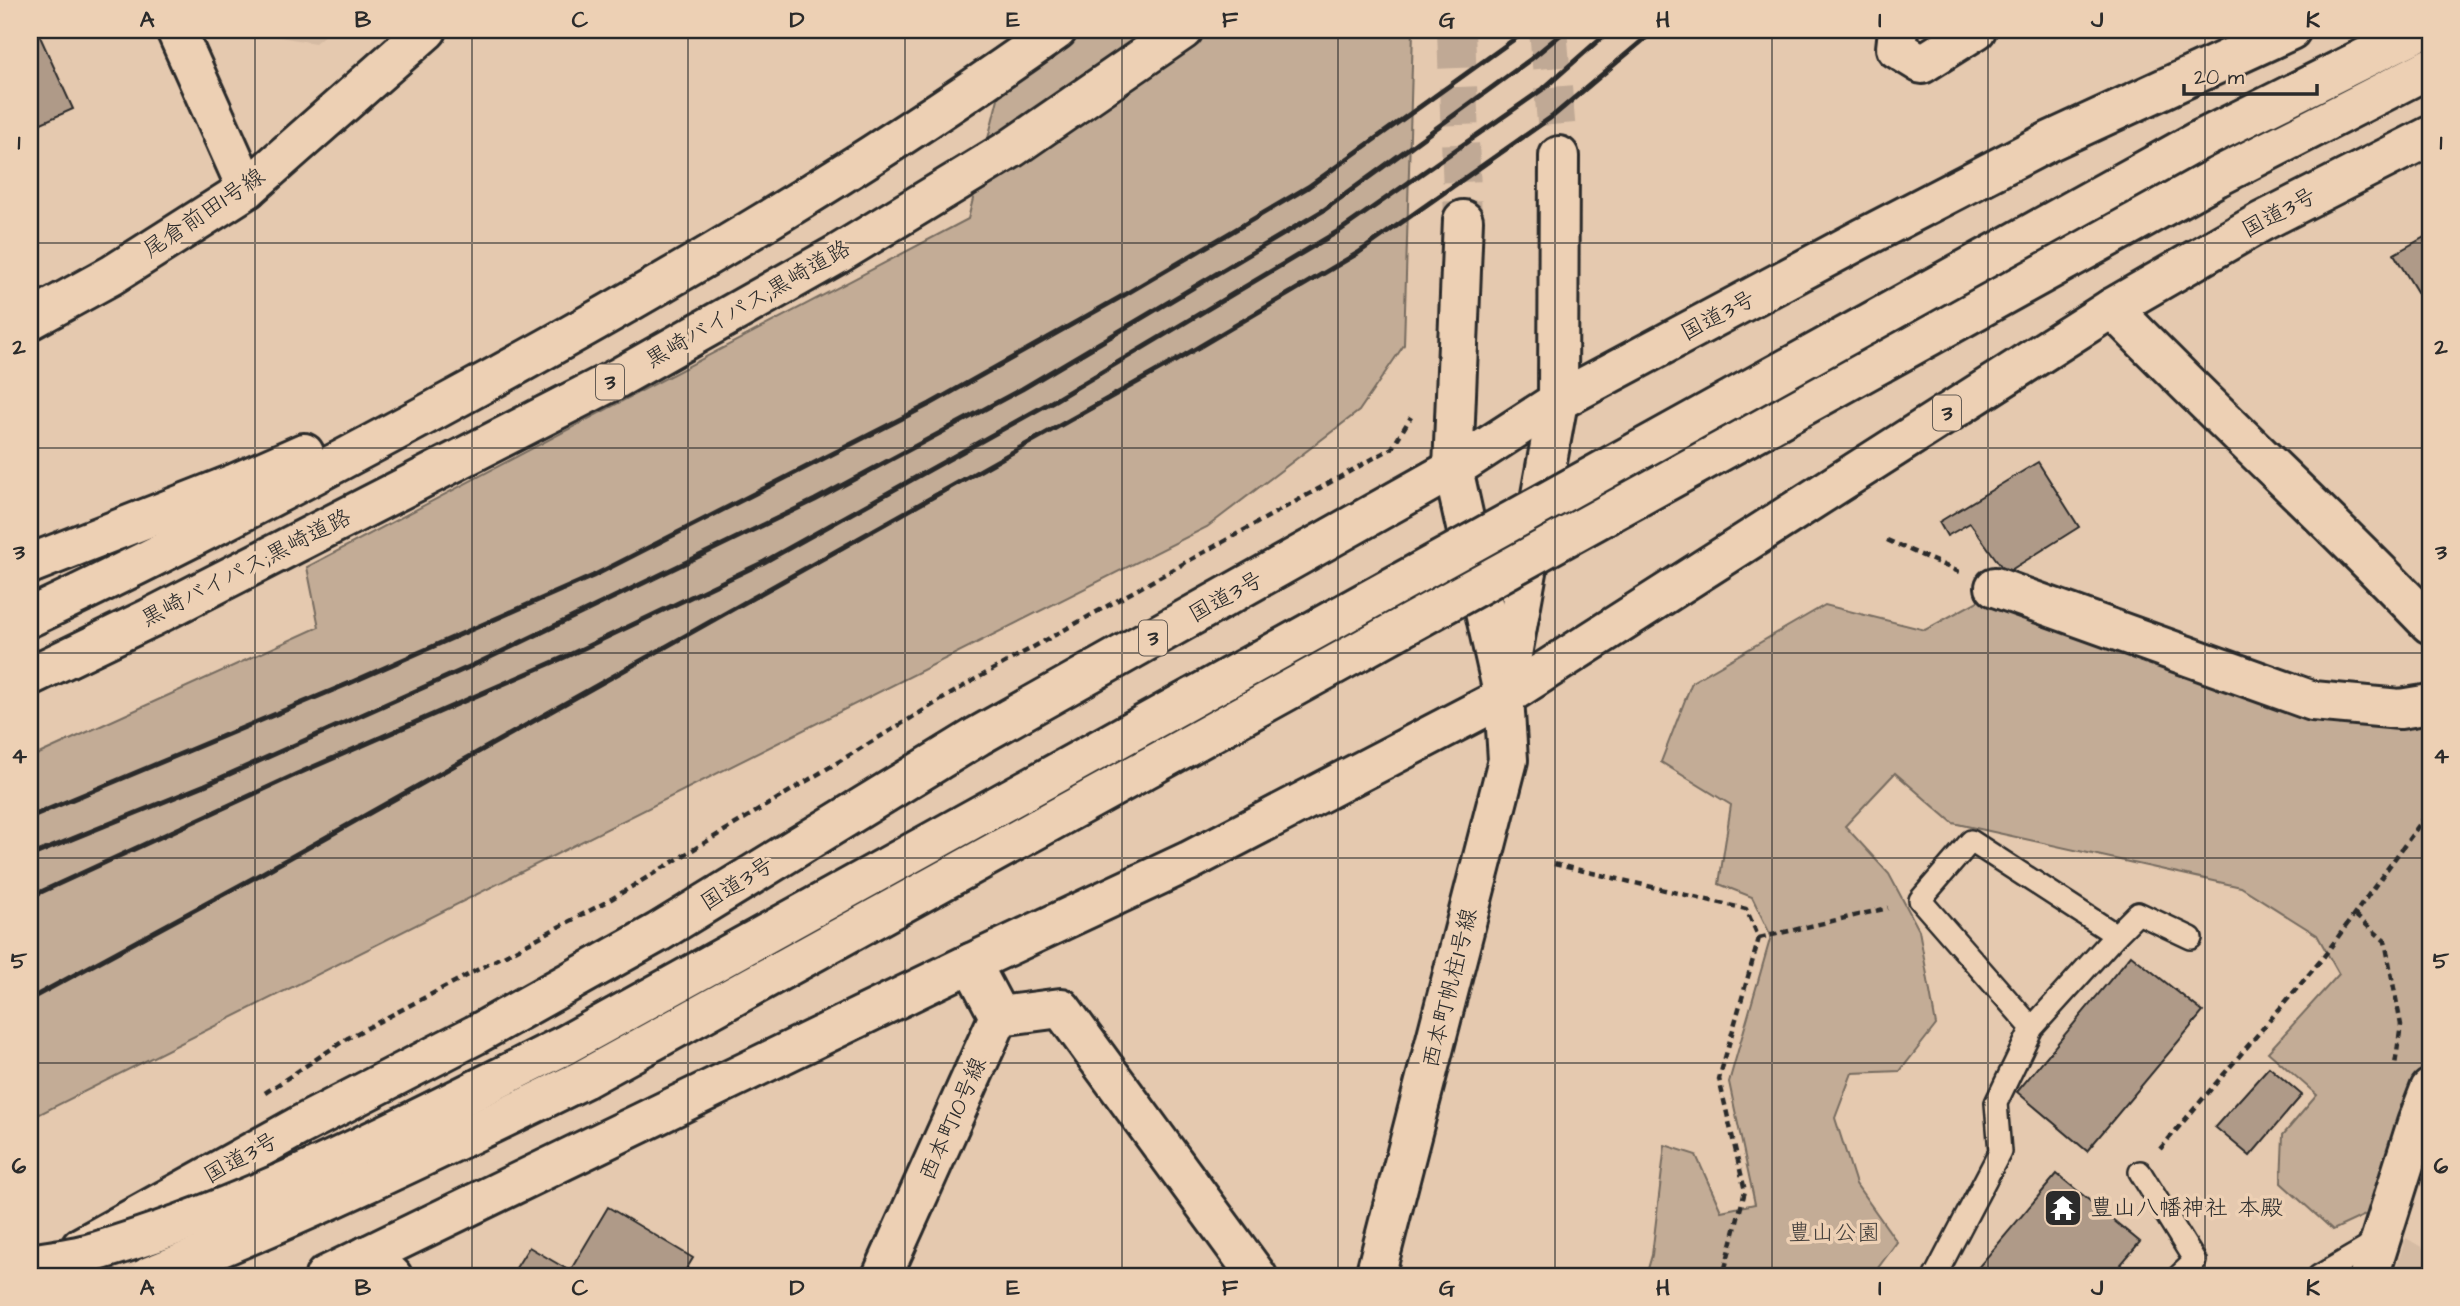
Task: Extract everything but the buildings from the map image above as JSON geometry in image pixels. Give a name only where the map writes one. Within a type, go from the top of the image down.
[{"type":"main road","points":[[176,30],[247,189]]},
{"type":"main road","name":"尾倉前田1号線","points":[[30,320],[112,275],[247,189],[427,30]]},
{"type":"main road","points":[[30,617],[335,464],[570,336],[847,173],[995,75],[1057,30]]},
{"type":"main road","points":[[1898,30],[1896,48],[1922,64],[1976,30]]},
{"type":"main road","name":"国道3号","points":[[30,1276],[299,1126],[475,1035],[659,932],[978,736],[1453,470],[1558,401],[2050,141],[2291,30]]},
{"type":"main road","points":[[30,1264],[96,1252],[228,1206],[384,1135],[565,1045],[2196,142],[2421,30]]},
{"type":"main road","name":"黒崎バイパス;黒崎道路","points":[[30,676],[197,594],[630,371],[838,254],[1001,155],[1174,37]]},
{"type":"main road","points":[[150,1276],[232,1244],[403,1168],[584,1079],[2217,177],[2430,68]]},
{"type":"main road","name":"国道3号","points":[[325,1276],[380,1266],[971,963],[1189,862],[1504,697],[2112,308],[2261,222],[2430,136]]},
{"type":"main road","points":[[1504,697],[1558,401],[1559,156]]},
{"type":"main road","points":[[1462,220],[1453,470],[1504,697]]},
{"type":"main road","points":[[2112,308],[2430,624]]},
{"type":"main road","points":[[30,564],[236,483],[570,336]]},
{"type":"main road","points":[[1995,587],[2313,701],[2400,709],[2430,704]]},
{"type":"main road","name":"西本町帆柱1号線","points":[[1375,1276],[1508,760],[1504,697]]},
{"type":"main road","points":[[971,963],[999,1016],[1061,1007],[1257,1276]]},
{"type":"main road","name":"西本町10号線","points":[[883,1276],[999,1016]]},
{"type":"main road","points":[[2369,1276],[2430,1089]]},
{"type":"lane","points":[[2032,1028],[1920,900],[1972,841],[2116,934]]},
{"type":"lane","points":[[1935,1276],[2000,1152],[1996,1102],[2032,1028],[2138,913],[2191,938]]},
{"type":"lane","points":[[2140,1172],[2195,1261],[2179,1276]]},
{"type":"lane","points":[[2319,1276],[2381,1239]]},
{"type":"path","points":[[258,1097],[348,1038],[608,901],[974,680],[1392,448],[1418,408],[1456,391]]},
{"type":"path","points":[[1887,540],[1995,587]]},
{"type":"path","points":[[2140,1172],[2322,959],[2430,810]]},
{"type":"path","points":[[1554,864],[1746,909],[1759,938],[1719,1079],[1745,1191],[1723,1276]]},
{"type":"path","points":[[1759,938],[1920,900]]},
{"type":"path","points":[[2355,915],[2385,941],[2401,1025],[2394,1066]]},
{"type":"shaded area","points":[[240,30],[331,30],[315,43]]},
{"type":"shaded area","points":[[2406,1238],[2430,1252],[2430,1276],[2393,1276]]},
{"type":"green space","points":[[1015,30],[1413,30],[1404,345],[1359,411],[1207,527],[30,1119],[30,758],[319,627],[307,567],[968,219]]},
{"type":"green space","name":"豊山公園","points":[[1985,597],[2430,717],[2430,1051],[2376,1210],[2333,1230],[2281,1183],[2283,1135],[2317,1095],[2268,1052],[2339,974],[2317,935],[2241,887],[1953,823],[1895,773],[1845,826],[1889,874],[1919,930],[1936,1025],[1900,1071],[1852,1073],[1835,1118],[1856,1184],[1897,1242],[1872,1276],[1646,1276],[1652,1255],[1665,1145],[1696,1155],[1721,1211],[1755,1204],[1729,1082],[1771,936],[1752,897],[1719,884],[1731,805],[1661,762],[1692,682],[1825,605],[1925,630]]},
{"type":"tunnel","points":[[1456,30],[1463,220]]},
{"type":"tunnel","points":[[1548,30],[1559,156]]},
{"type":"railway","points":[[30,817],[350,683],[593,576],[930,404],[1119,298],[1308,187],[1527,30]]},
{"type":"railway","points":[[30,856],[205,785],[478,663],[815,500],[1022,389],[1324,210],[1531,59],[1566,30]]},
{"type":"railway","points":[[30,897],[297,774],[565,657],[764,562],[1055,400],[1342,229],[1543,89],[1610,30]]},
{"type":"railway","points":[[30,999],[259,875],[1175,361],[1358,253],[1553,116],[1655,30]]},
{"type":"place","name":"豊山八幡神社 本殿","points":[[2063,1208]]}]
